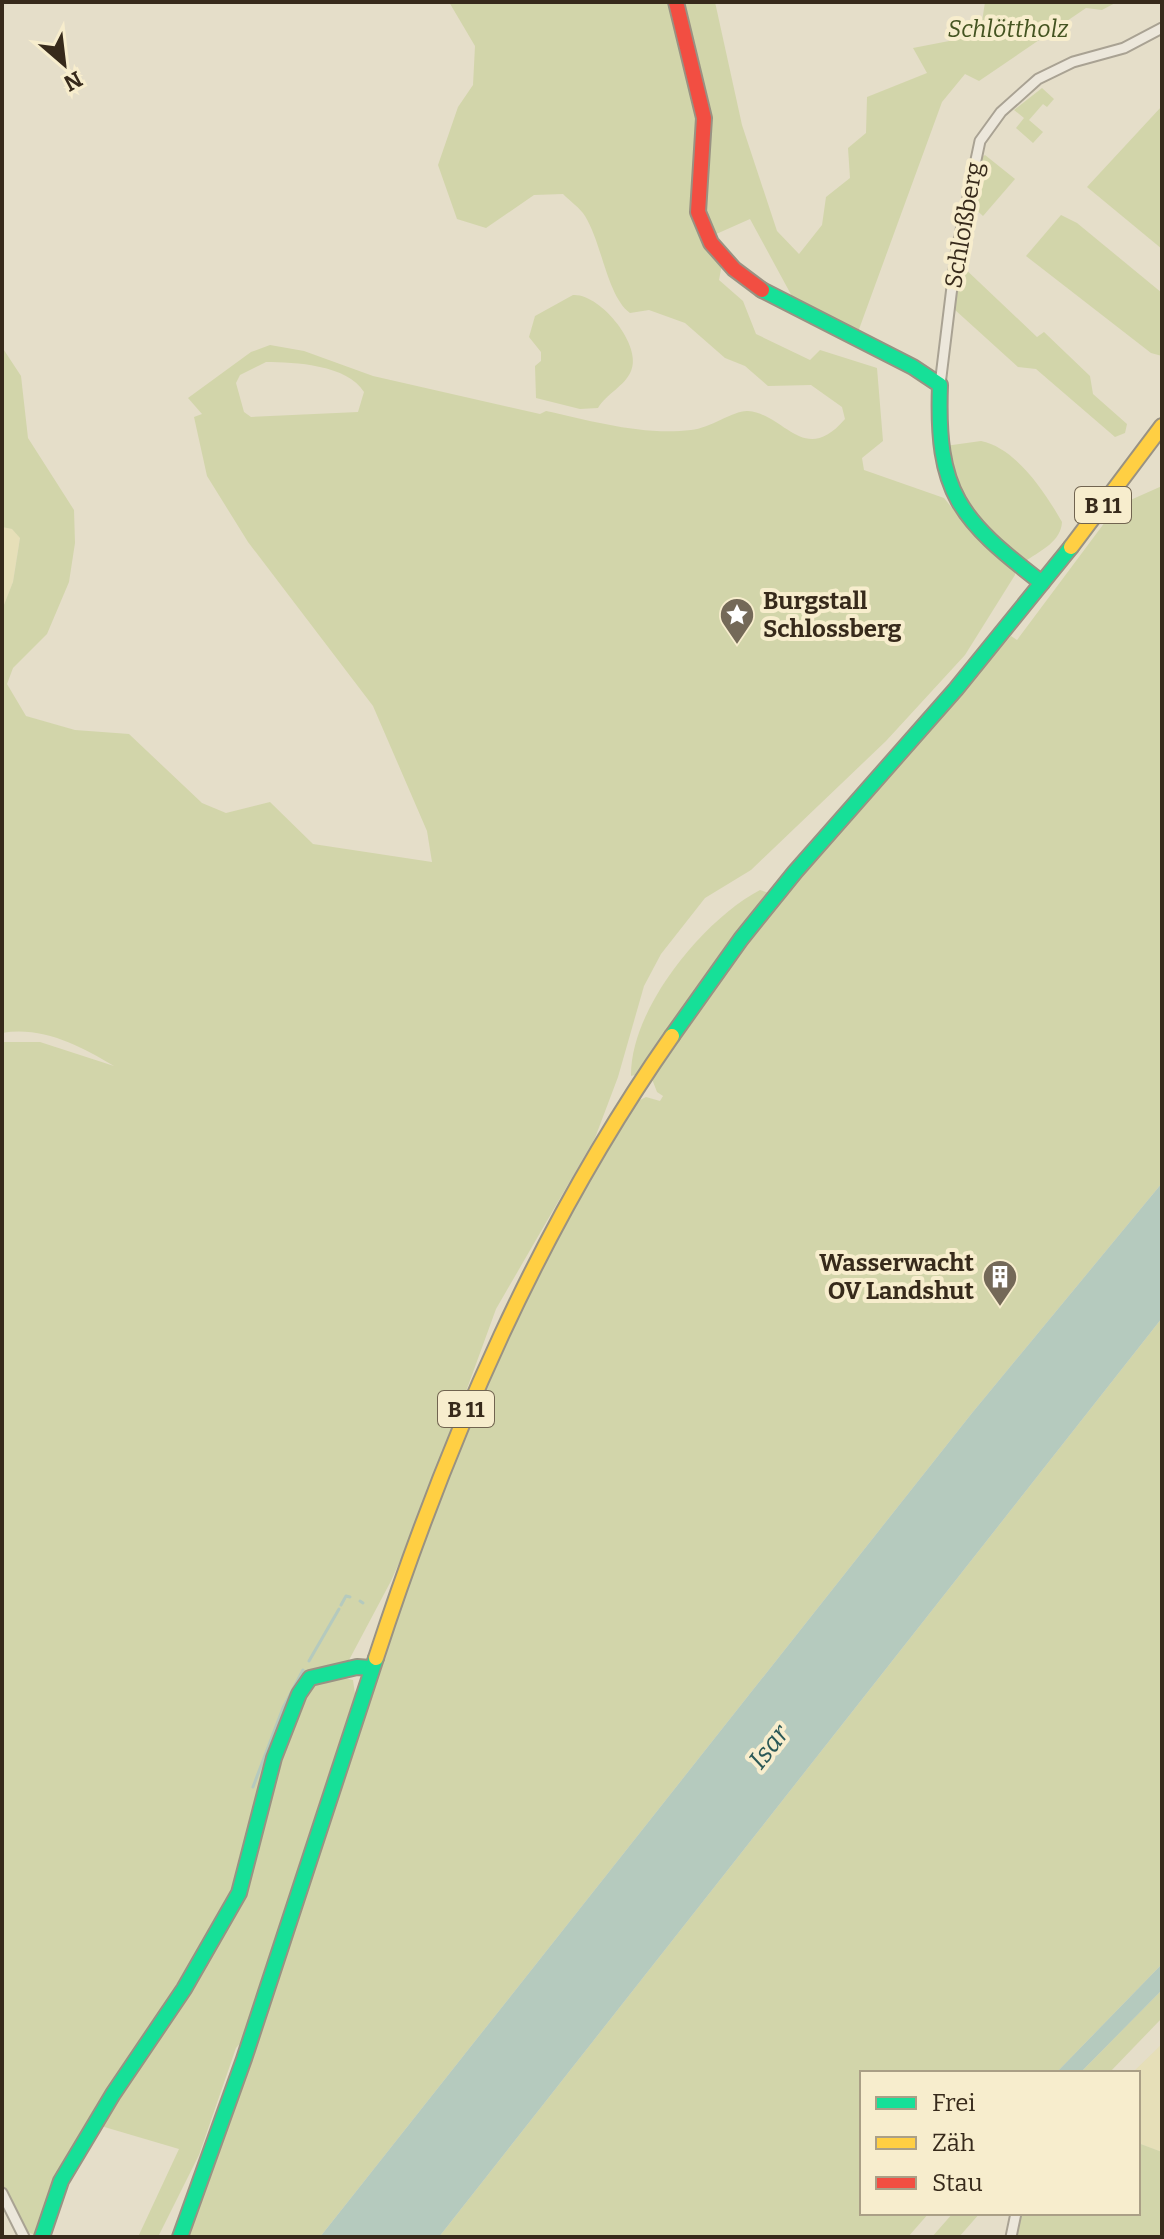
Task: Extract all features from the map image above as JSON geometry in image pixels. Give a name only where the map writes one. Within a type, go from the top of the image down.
[{"type":"main road","points":[[676,2],[704,115],[697,196],[706,233],[733,266],[783,302],[816,322],[893,357],[940,385]]},
{"type":"main road","name":"Schloßberg","points":[[940,385],[940,445],[949,493],[966,517],[1042,583]]},
{"type":"main road","name":"B 11","points":[[180,2237],[254,2029],[371,1668],[452,1444],[534,1263],[602,1143],[691,1007],[741,939],[795,872],[956,689],[1162,426]]},
{"type":"main road","points":[[42,2237],[61,2181],[113,2094],[184,1989],[239,1893],[274,1758],[299,1694],[310,1678],[357,1667],[371,1668]]},
{"type":"street","name":"Schloßberg","points":[[940,385],[956,254],[980,141],[1001,112],[1038,79],[1073,62],[1124,48],[1162,28]]},
{"type":"street","points":[[2,2193],[24,2237]]},
{"type":"street","points":[[1011,2237],[1016,2215]]},
{"type":"shaded area","points":[[2,527],[12,529],[20,537],[13,582],[2,610]]},
{"type":"shaded area","points":[[1162,2044],[1162,2152],[1140,2144],[1140,2071],[1134,2071]]},
{"type":"green space","name":"Schlöttholz","points":[[449,2],[715,2],[742,125],[777,231],[799,254],[822,225],[826,197],[850,178],[848,148],[866,133],[867,97],[927,73],[913,48],[980,35],[985,2],[1117,2],[1102,10],[1086,8],[979,81],[965,74],[942,102],[858,332],[825,320],[794,300],[750,219],[705,239],[722,264],[719,280],[743,301],[756,334],[810,360],[820,350],[877,368],[883,441],[862,458],[864,470],[944,498],[966,525],[1015,569],[1015,575],[965,655],[886,741],[751,870],[705,898],[661,954],[644,986],[618,1077],[595,1138],[496,1309],[424,1507],[391,1581],[340,1677],[353,1680],[355,1694],[243,2040],[236,2048],[199,2155],[158,2237],[138,2237],[179,2149],[101,2126],[44,2208],[34,2235],[24,2230],[2,2186],[2,1042],[40,1042],[114,1066],[61,1039],[32,1032],[2,1033],[2,610],[13,582],[20,538],[12,529],[2,527],[2,347],[21,376],[28,438],[74,510],[75,543],[69,582],[47,634],[13,668],[7,684],[26,716],[75,730],[129,734],[202,803],[226,813],[270,802],[313,844],[432,862],[427,831],[373,706],[248,542],[207,476],[194,417],[202,414],[188,398],[251,352],[270,345],[304,351],[373,376],[540,414],[546,411],[637,429],[691,430],[748,411],[761,414],[795,434],[818,438],[831,433],[845,419],[842,407],[811,385],[768,386],[745,366],[725,358],[685,323],[649,310],[630,313],[610,282],[585,216],[563,194],[534,195],[486,228],[457,219],[438,165],[458,107],[473,85],[475,46]],"holes":[[[266,362],[306,364],[346,376],[364,392],[358,412],[251,417],[244,412],[236,383],[240,375]]]},
{"type":"green space","points":[[1042,88],[1054,99],[1047,107],[1043,104],[1029,120],[1043,132],[1033,143],[1016,128],[1024,118],[1014,110]]},
{"type":"green space","points":[[1162,106],[1162,249],[1087,187]]},
{"type":"green space","points":[[985,155],[1015,179],[983,216],[970,204],[981,158]]},
{"type":"green space","points":[[1061,215],[1077,223],[1162,293],[1162,356],[1151,353],[1026,256]]},
{"type":"green space","points":[[960,264],[1037,337],[1044,332],[1090,376],[1093,394],[1127,424],[1125,433],[1115,437],[1036,369],[1018,367],[954,309]]},
{"type":"green space","points":[[573,295],[584,297],[606,312],[617,323],[631,348],[631,371],[598,408],[580,409],[536,398],[535,366],[541,361],[541,352],[529,337],[535,316]]},
{"type":"green space","points":[[981,441],[994,445],[1018,462],[1038,485],[1062,522],[1054,540],[1027,560],[983,527],[954,491],[945,446]]},
{"type":"green space","points":[[1162,486],[1162,1183],[972,1413],[320,2237],[187,2237],[456,1446],[540,1267],[636,1102],[646,1097],[660,1101],[663,1096],[657,1092],[652,1079],[748,943],[801,877],[1011,636],[1017,640],[1117,506]]},
{"type":"green space","points":[[760,890],[769,893],[635,1075],[631,1076],[634,1050],[643,1023],[674,969],[716,922]]},
{"type":"green space","points":[[1162,1318],[1162,1964],[1058,2071],[860,2071],[860,2215],[927,2215],[908,2237],[439,2237]]},
{"type":"green space","points":[[1162,1990],[1162,2018],[1111,2071],[1082,2071]]},
{"type":"green space","points":[[1140,2144],[1162,2152],[1162,2237],[1016,2237],[1020,2215],[1140,2215]]},
{"type":"green space","points":[[951,2215],[978,2215],[959,2237],[932,2237]]},
{"type":"water","name":"Isar","points":[[1162,1183],[1162,1318],[439,2237],[320,2237],[972,1413]]},
{"type":"water","points":[[1162,1964],[1162,1990],[1082,2071],[1058,2071]]},
{"type":"waterway","points":[[341,1605],[346,1596],[350,1597]]},
{"type":"waterway","points":[[309,1661],[339,1609]]},
{"type":"waterway","points":[[253,1787],[283,1708],[303,1670]]},
{"type":"traffic: fast","points":[[762,290],[913,367],[940,385],[943,452],[958,500],[990,540],[1042,583]]},
{"type":"traffic: fast","points":[[672,1036],[741,939],[795,872],[956,689],[1071,547]]},
{"type":"traffic: fast","points":[[180,2237],[244,2059],[376,1658]]},
{"type":"traffic: fast","points":[[42,2237],[61,2181],[113,2094],[184,1989],[239,1893],[274,1758],[299,1694],[310,1678],[357,1667],[371,1668]]},
{"type":"traffic: slow","points":[[1071,547],[1162,426]]},
{"type":"traffic: slow","points":[[376,1658],[434,1495],[501,1336],[580,1182],[672,1036]]},
{"type":"traffic: jam","points":[[676,2],[704,118],[698,212],[711,243],[734,269],[762,290]]},
{"type":"place","name":"Burgstall Schlossberg","points":[[737,646]]},
{"type":"place","name":"Wasserwacht OV Landshut","points":[[1000,1308]]}]
